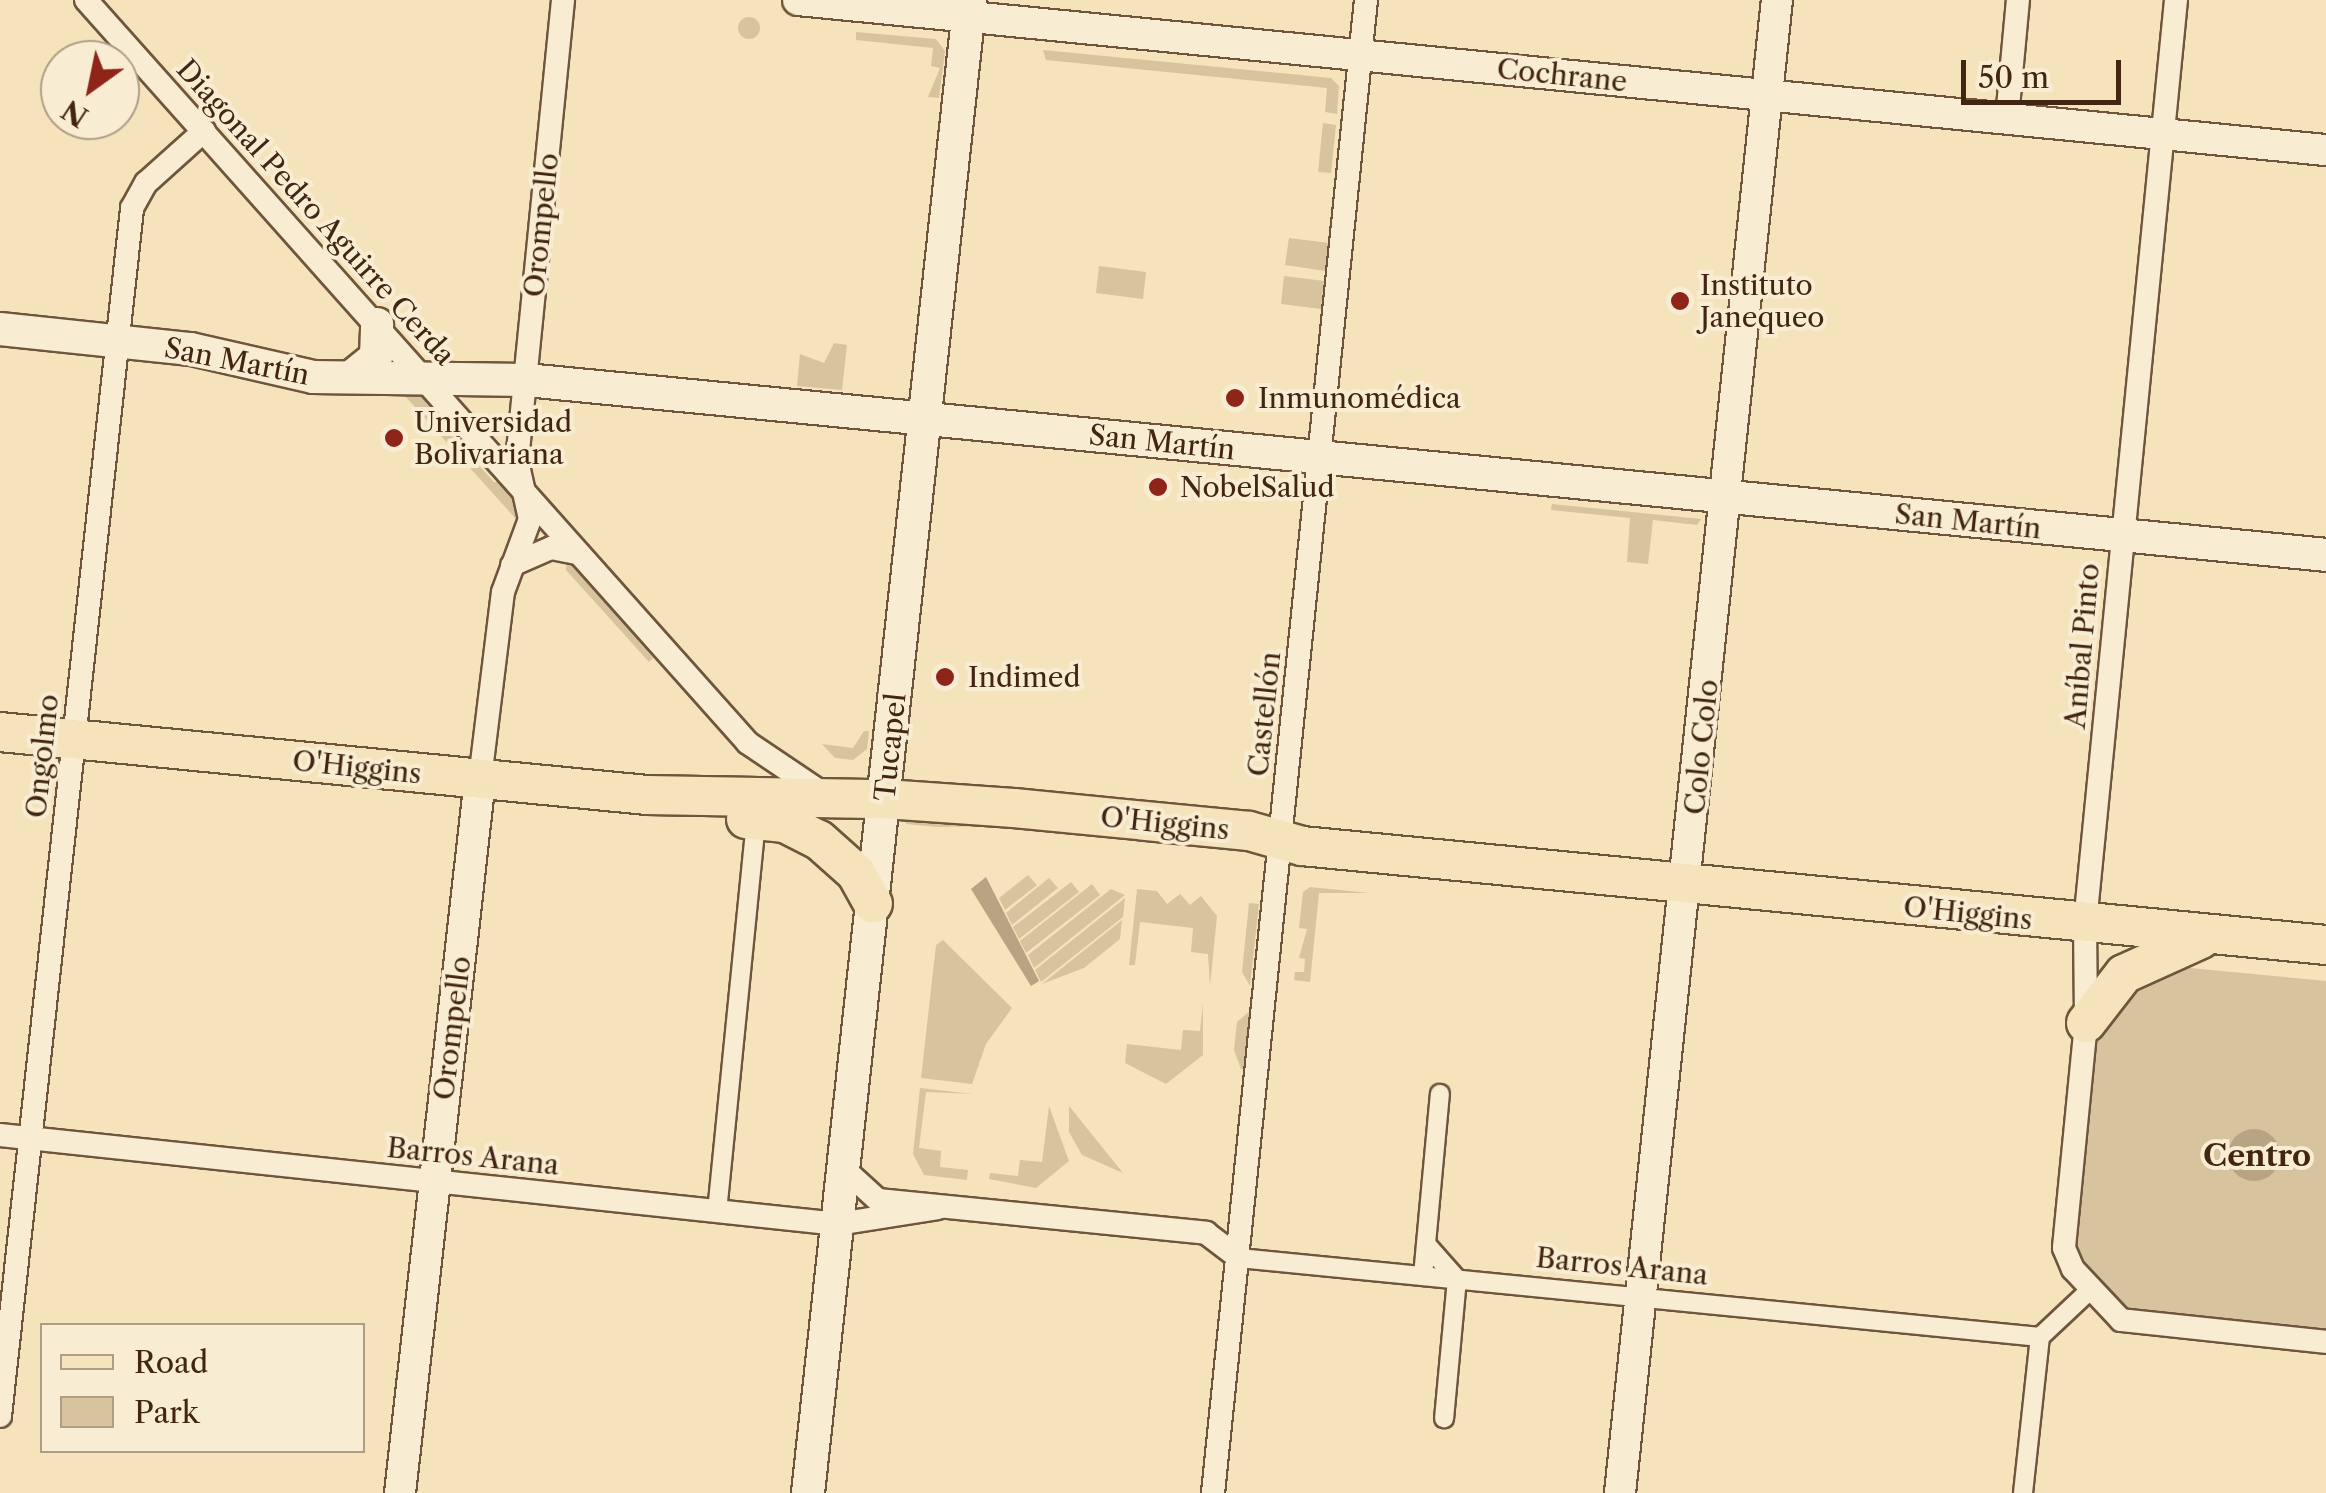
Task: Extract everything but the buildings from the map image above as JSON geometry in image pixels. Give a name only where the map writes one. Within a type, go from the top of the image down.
[{"type":"main road","name":"Tucapel","points":[[808,1493],[969,8]]},
{"type":"main road","points":[[351,377],[376,357],[377,324]]},
{"type":"main road","name":"San Martín","points":[[0,329],[206,352],[309,376],[526,380],[2326,555]]},
{"type":"main road","name":"O'Higgins","points":[[0,732],[646,796],[838,801],[885,798],[1249,831],[1281,844],[2326,946]]},
{"type":"main road","points":[[646,796],[786,823],[820,840],[856,873],[873,904]]},
{"type":"main road","points":[[2086,1023],[2124,974],[2210,936]]},
{"type":"street","name":"Diagonal Pedro Aguirre Cerda","points":[[86,0],[757,752],[838,801]]},
{"type":"street","name":"Orompello","points":[[400,1493],[503,592],[530,522],[517,461],[563,0]]},
{"type":"street","name":"Cochrane","points":[[798,0],[969,8],[1362,55],[2326,150]]},
{"type":"street","name":"Castellón","points":[[1214,1493],[1366,0]]},
{"type":"street","name":"Colo Colo","points":[[1620,1493],[1687,884],[1776,0]]},
{"type":"street","points":[[2006,118],[2018,0]]},
{"type":"street","name":"Aníbal Pinto","points":[[2090,1290],[2064,1248],[2086,1023],[2085,923],[2176,0]]},
{"type":"street","name":"Ongolmo","points":[[0,1416],[134,202],[204,131]]},
{"type":"street","points":[[512,565],[551,548],[577,553]]},
{"type":"street","points":[[717,1212],[756,820]]},
{"type":"street","points":[[1423,1276],[1440,1094]]},
{"type":"street","name":"Barros Arana","points":[[0,1135],[838,1224],[938,1208]]},
{"type":"street","name":"Barros Arana","points":[[844,1169],[878,1200],[1206,1233]]},
{"type":"street","points":[[1239,1258],[1206,1233],[1234,1220],[1244,1205]]},
{"type":"street","points":[[1426,1244],[1457,1279],[1444,1418]]},
{"type":"street","name":"Barros Arana","points":[[1239,1258],[2040,1338]]},
{"type":"street","points":[[2023,1493],[2040,1338],[2090,1290],[2128,1322],[2326,1342]]},
{"type":"green space","points":[[749,17],[757,20],[757,36],[749,39],[741,36],[738,28],[741,20]]},
{"type":"green space","points":[[856,32],[936,39],[945,51],[939,98],[928,97],[940,68],[931,66],[933,48],[856,40]]},
{"type":"green space","points":[[1043,50],[1331,78],[1339,86],[1337,114],[1325,112],[1327,88],[1046,60]]},
{"type":"green space","points":[[1323,123],[1336,125],[1331,173],[1318,172]]},
{"type":"green space","points":[[1289,238],[1329,243],[1325,271],[1285,265]]},
{"type":"green space","points":[[1099,266],[1146,272],[1143,299],[1096,293]]},
{"type":"green space","points":[[1284,276],[1324,281],[1321,309],[1281,304]]},
{"type":"green space","points":[[834,343],[847,345],[842,390],[797,386],[800,354],[824,363]]},
{"type":"green space","points":[[396,386],[429,399],[433,415],[494,482],[504,482],[520,499],[524,512],[516,519]]},
{"type":"green space","points":[[1552,504],[1701,519],[1697,525],[1653,520],[1648,564],[1627,562],[1630,518],[1551,510]]},
{"type":"green space","points":[[567,557],[653,658],[649,662],[566,570]]},
{"type":"green space","points":[[864,731],[869,731],[867,749],[853,760],[835,758],[822,744],[853,748]]},
{"type":"green space","points":[[906,818],[1043,825],[938,827],[906,824]]},
{"type":"green space","points":[[1028,875],[1037,885],[1005,910],[999,898]]},
{"type":"green space","points":[[1049,878],[1058,888],[1012,925],[1006,913]]},
{"type":"green space","points":[[1071,882],[1079,892],[1019,939],[1013,927]]},
{"type":"green space","points":[[1092,884],[1100,895],[1026,953],[1020,941]]},
{"type":"green space","points":[[1310,887],[1369,893],[1319,893],[1310,982],[1294,980],[1295,972],[1304,972],[1305,959],[1299,958],[1307,929],[1299,928],[1303,892]]},
{"type":"green space","points":[[1111,889],[1125,895],[1034,968],[1028,955]]},
{"type":"green space","points":[[1137,889],[1157,891],[1167,904],[1180,894],[1190,905],[1201,896],[1217,916],[1210,986],[1208,954],[1191,952],[1193,928],[1140,922],[1135,965],[1129,965]]},
{"type":"green space","points":[[1125,898],[1123,917],[1041,982],[1035,970]]},
{"type":"green space","points":[[1249,903],[1259,904],[1250,986],[1242,972]]},
{"type":"green space","points":[[1122,920],[1120,939],[1084,968],[1042,984]]},
{"type":"green space","points":[[943,940],[1012,1008],[986,1044],[972,1084],[921,1078],[936,945]]},
{"type":"green space","points":[[2180,967],[2326,981],[2326,1334],[2126,1314],[2074,1256],[2092,1038],[2103,1005]]},
{"type":"green space","points":[[1203,1003],[1203,1055],[1166,1084],[1125,1063],[1127,1044],[1181,1050],[1183,1030],[1200,1031]]},
{"type":"green space","points":[[1251,1010],[1245,1069],[1241,1069],[1234,1050],[1237,1022]]},
{"type":"green space","points":[[920,1088],[973,1094],[926,1092],[919,1148],[941,1151],[940,1167],[968,1170],[967,1180],[924,1175],[913,1154]]},
{"type":"green space","points":[[1049,1106],[1069,1161],[1036,1188],[989,1179],[990,1173],[1018,1176],[1020,1160],[1042,1162]]},
{"type":"green space","points":[[1069,1106],[1123,1173],[1082,1155],[1069,1132]]},
{"type":"shaded area","points":[[986,877],[1039,981],[1031,986],[971,889]]},
{"type":"shaded area","points":[[2254,1129],[2273,1136],[2280,1155],[2273,1174],[2254,1181],[2235,1174],[2228,1155],[2235,1136]]},
{"type":"place","name":"Instituto Janequeo","points":[[1680,301]]},
{"type":"place","name":"Inmunomédica","points":[[1235,398]]},
{"type":"place","name":"Universidad Bolivariana","points":[[394,438]]},
{"type":"place","name":"NobelSalud","points":[[1158,487]]},
{"type":"place","name":"Indimed","points":[[945,677]]},
{"type":"district","name":"Centro","points":[[2257,1156]]}]
